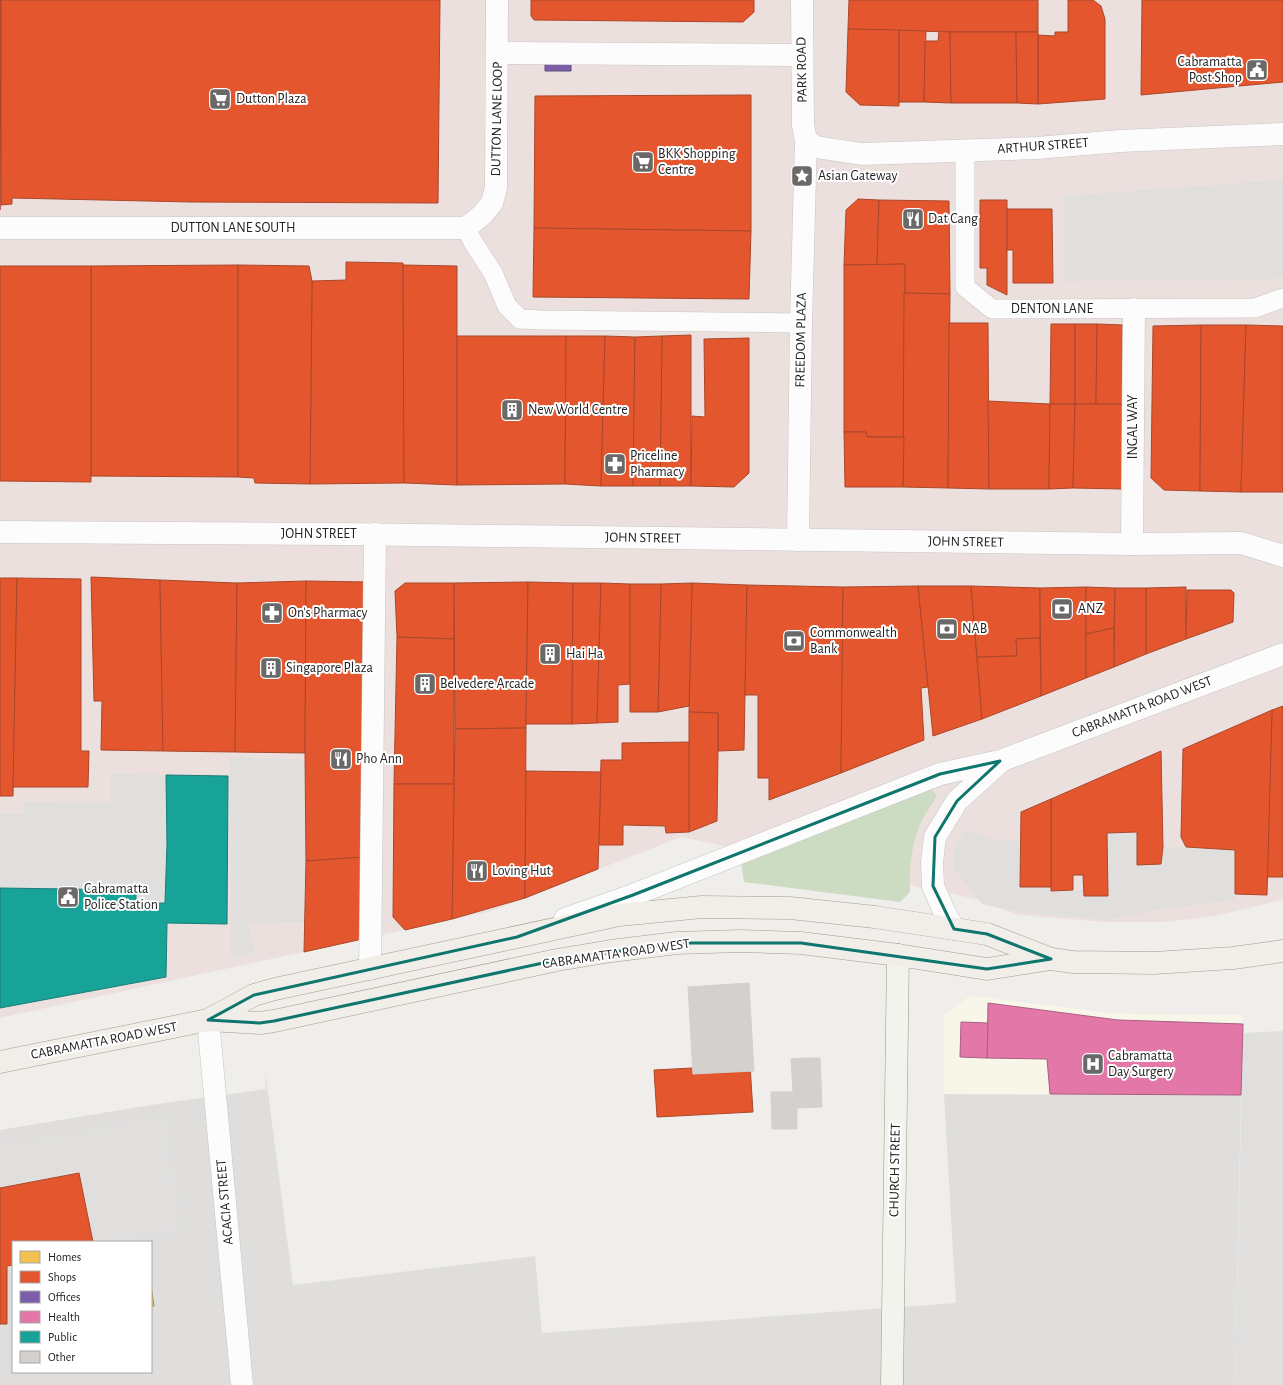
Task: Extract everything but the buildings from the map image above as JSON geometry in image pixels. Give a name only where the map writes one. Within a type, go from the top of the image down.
[{"type":"main road","name":"CABRAMATTA ROAD WEST","points":[[208,1020],[254,995],[517,936],[619,915],[702,907],[790,908],[875,917],[987,934],[1051,959],[1073,962],[1154,963],[1233,958],[1283,951]]},
{"type":"main road","name":"CABRAMATTA ROAD WEST","points":[[0,1062],[208,1020],[260,1023],[274,1021],[557,960],[677,943],[740,941],[801,943],[898,955],[987,969],[1051,959]]},
{"type":"main road","name":"CHURCH STREET","points":[[892,1385],[898,955]]},
{"type":"street","name":"DUTTON LANE LOOP","points":[[466,228],[492,203],[496,188],[498,53],[497,0]]},
{"type":"street","name":"PARK ROAD","points":[[802,0],[801,55],[803,125],[806,140]]},
{"type":"street","points":[[498,53],[801,55]]},
{"type":"street","name":"ARTHUR STREET","points":[[806,140],[816,147],[862,154],[1038,148],[1120,141],[1283,134]]},
{"type":"street","name":"FREEDOM PLAZA","points":[[798,540],[801,323],[806,140]]},
{"type":"street","name":"DUTTON LANE SOUTH","points":[[0,228],[466,228]]},
{"type":"street","name":"INGAL WAY","points":[[1132,544],[1134,309]]},
{"type":"street","name":"JOHN STREET","points":[[0,532],[375,534],[1132,544],[1241,544],[1283,556]]},
{"type":"street","points":[[370,969],[375,534]]},
{"type":"street","name":"CABRAMATTA ROAD WEST","points":[[517,936],[633,895],[940,774],[1000,761],[1283,654]]},
{"type":"street","name":"CABRAMATTA ROAD WEST","points":[[954,929],[933,886],[932,862],[935,837],[957,801],[1000,761]]},
{"type":"street","name":"ACACIA STREET","points":[[208,1020],[242,1385]]},
{"type":"lane","name":"DENTON LANE","points":[[965,150],[965,287],[992,309],[1255,308],[1283,298]]},
{"type":"lane","points":[[466,228],[473,242],[493,273],[507,306],[520,319],[801,323]]},
{"type":"highlighted area","points":[[1000,761],[957,801],[935,837],[933,886],[954,929],[987,934],[1051,959],[987,969],[801,943],[677,943],[557,960],[274,1021],[260,1023],[208,1020],[254,995],[517,937],[633,895],[940,774]]},
{"type":"shaded area","points":[[0,0],[1283,0],[1283,900],[1215,916],[1165,922],[1105,922],[1018,915],[976,899],[681,837],[492,911],[0,1018]]},
{"type":"shaded area","points":[[1283,180],[1283,275],[1268,280],[1064,281],[1064,196]]},
{"type":"shaded area","points":[[230,757],[305,760],[306,861],[305,922],[249,923],[254,952],[231,958]]},
{"type":"shaded area","points":[[111,774],[166,775],[167,844],[165,903],[136,904],[0,888],[0,814],[23,814],[23,802],[111,803]]},
{"type":"shaded area","points":[[970,830],[990,839],[1021,840],[1020,887],[1051,887],[1052,891],[1083,890],[1084,896],[1108,895],[1107,833],[1137,832],[1137,865],[1161,864],[1163,847],[1235,850],[1235,900],[1162,909],[1105,920],[1018,912],[982,904],[954,868],[954,851],[964,831]]},
{"type":"shaded area","name":"Cabramatta Day Surgery","points":[[970,996],[1118,1014],[1243,1015],[1241,1095],[944,1094],[944,1015]]},
{"type":"shaded area","points":[[1283,1031],[1283,1385],[1235,1385],[1243,1033]]},
{"type":"shaded area","points":[[265,1069],[293,1285],[535,1256],[542,1333],[956,1303],[944,1094],[1241,1095],[1235,1385],[0,1385],[0,1130],[151,1105],[266,1089]]},
{"type":"shaded area","points":[[170,1115],[179,1231],[109,1241],[93,1241],[78,1173],[0,1188],[0,1146]]},
{"type":"green space","points":[[928,786],[937,796],[919,827],[911,859],[910,892],[900,902],[744,882],[741,861]]},
{"type":"place","name":"Cabramatta Post Shop","points":[[1257,70]]},
{"type":"place","name":"Dutton Plaza","points":[[220,99]]},
{"type":"place","name":"BKK Shopping Centre","points":[[643,162]]},
{"type":"place","name":"Asian Gateway","points":[[802,176]]},
{"type":"place","name":"Dat Cang","points":[[913,219]]},
{"type":"place","name":"New World Centre","points":[[512,410]]},
{"type":"place","name":"Priceline Pharmacy","points":[[615,464]]},
{"type":"place","name":"ANZ","points":[[1062,609]]},
{"type":"place","name":"On's Pharmacy","points":[[272,613]]},
{"type":"place","name":"NAB","points":[[947,629]]},
{"type":"place","name":"Commonwealth Bank","points":[[794,641]]},
{"type":"place","name":"Hai Ha","points":[[550,654]]},
{"type":"place","name":"Singapore Plaza","points":[[271,668]]},
{"type":"place","name":"Belvedere Arcade","points":[[425,684]]},
{"type":"place","name":"Pho Ann","points":[[341,759]]},
{"type":"place","name":"Loving Hut","points":[[477,871]]},
{"type":"place","name":"Cabramatta Police Station","points":[[68,897]]},
{"type":"place","name":"Cabramatta Day Surgery","points":[[1093,1064]]}]
